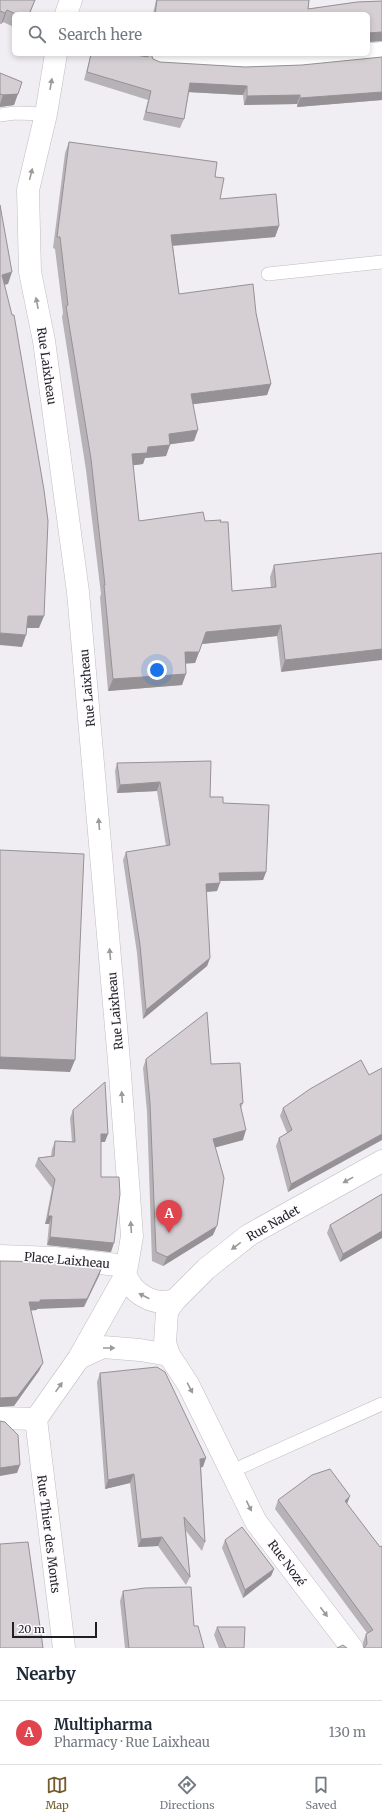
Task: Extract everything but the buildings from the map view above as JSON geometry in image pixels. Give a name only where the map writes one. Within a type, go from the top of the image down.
[{"type":"street","points":[[67,12],[70,0]]},
{"type":"street","points":[[370,54],[382,53]]},
{"type":"street","name":"Rue Laixheau","points":[[56,56],[46,114],[28,190],[30,272],[44,341],[78,592],[120,1061],[132,1236],[126,1269]]},
{"type":"street","points":[[158,58],[194,63],[263,64],[350,56]]},
{"type":"street","name":"Rue Nadet","points":[[175,1300],[206,1269],[249,1235],[382,1161]]},
{"type":"street","name":"Place Laixheau","points":[[0,1256],[54,1258],[126,1269]]},
{"type":"street","name":"Place Laixheau","points":[[126,1269],[127,1280],[142,1296],[156,1302],[168,1302],[175,1300]]},
{"type":"street","name":"Place Laixheau","points":[[36,1419],[79,1358],[123,1280],[126,1269]]},
{"type":"street","points":[[175,1300],[167,1311],[165,1344],[168,1355],[188,1384],[232,1471]]},
{"type":"street","points":[[79,1358],[103,1348],[140,1350],[168,1355]]},
{"type":"street","points":[[0,1418],[36,1419]]},
{"type":"street","name":"Rue Thier des Monts","points":[[36,1419],[64,1648]]},
{"type":"street","name":"Rue Nozé","points":[[232,1471],[256,1522],[352,1648]]},
{"type":"lane","points":[[0,115],[15,113],[46,114]]},
{"type":"lane","points":[[268,274],[382,262]]},
{"type":"lane","points":[[232,1471],[382,1404]]},
{"type":"place","name":"Multipharma","points":[[169,1233]]}]
